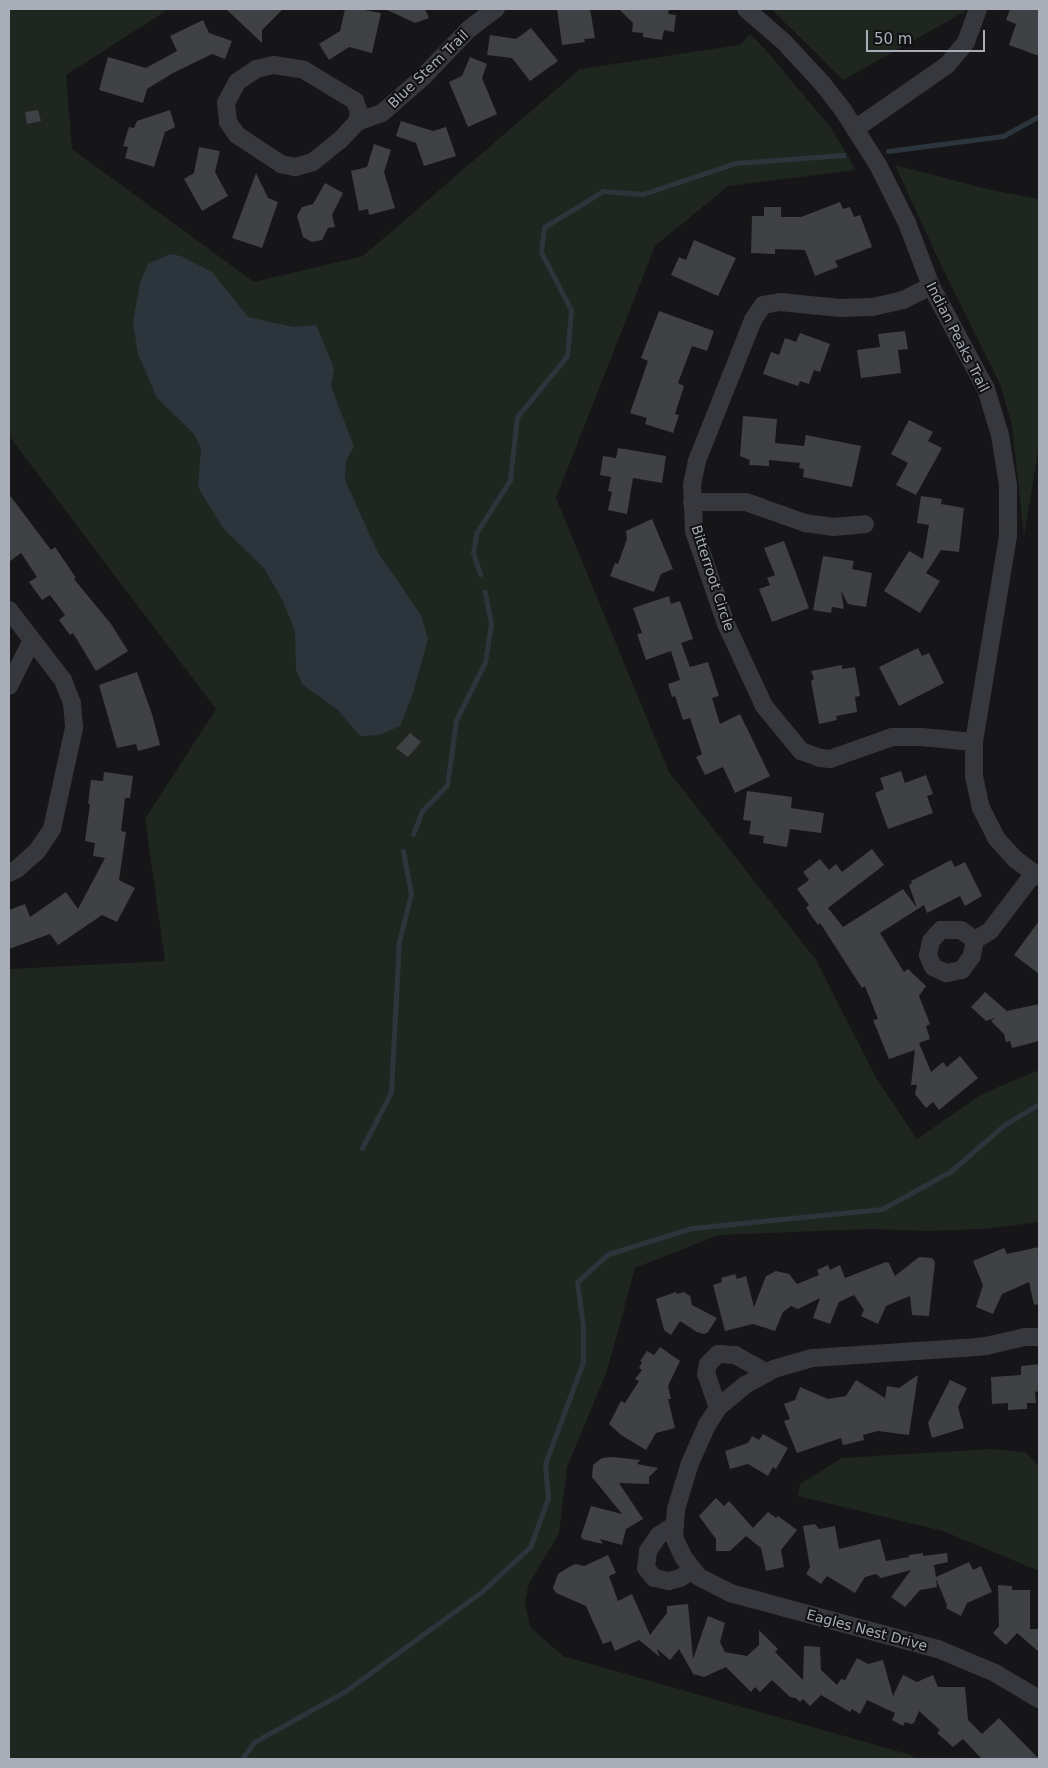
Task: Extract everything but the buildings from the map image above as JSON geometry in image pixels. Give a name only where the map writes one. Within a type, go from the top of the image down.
[{"type":"street","name":"Blue Stem Trail","points":[[357,122],[359,112],[355,101],[327,82],[292,67],[274,65],[256,69],[237,82],[226,103],[228,122],[237,135],[281,164],[295,167],[313,162],[326,153],[357,122],[382,113],[424,78],[469,29],[496,9]]},
{"type":"street","name":"Indian Peaks Trail","points":[[746,9],[784,42],[822,83],[878,165],[907,223],[931,286],[986,389],[1000,435],[1008,485],[1008,536],[974,742],[974,776],[981,808],[996,838],[1015,859],[1036,875]]},
{"type":"street","points":[[855,129],[947,65],[966,42],[978,9]]},
{"type":"street","name":"Bitterroot Circle","points":[[931,286],[903,300],[872,307],[840,308],[780,302],[763,305],[752,320],[697,461],[692,502],[694,531],[726,624],[764,706],[801,751],[820,758],[830,759],[892,737],[921,737],[974,742]]},
{"type":"street","points":[[692,502],[746,502],[805,524],[833,527],[866,524]]},
{"type":"street","points":[[9,610],[64,680],[72,703],[74,728],[52,829],[37,851],[17,869],[9,873]]},
{"type":"street","points":[[9,686],[32,640]]},
{"type":"street","points":[[974,940],[990,932],[1036,875]]},
{"type":"street","name":"Eagles Nest Drive","points":[[1039,1337],[1026,1337],[987,1346],[812,1358],[767,1373],[745,1385],[718,1408],[707,1425],[690,1463],[676,1509],[674,1537],[684,1558],[699,1577],[730,1593],[938,1649],[995,1673],[1039,1699]]},
{"type":"street","points":[[718,1408],[706,1374],[708,1364],[718,1354],[735,1355],[767,1373]]},
{"type":"street","points":[[675,1525],[659,1536],[648,1551],[646,1568],[654,1578],[670,1580],[680,1578],[693,1570]]},
{"type":"shaded area","points":[[9,9],[169,9],[66,75],[72,149],[254,282],[363,256],[580,69],[740,45],[750,34],[765,49],[831,128],[856,170],[728,186],[655,246],[556,498],[669,772],[816,960],[876,1078],[917,1139],[982,1094],[1039,1070],[1039,1222],[984,1229],[925,1231],[872,1229],[718,1235],[635,1268],[607,1371],[567,1467],[559,1534],[529,1583],[525,1601],[530,1627],[563,1656],[911,1755],[916,1759],[9,1759],[9,969],[165,961],[145,819],[216,709],[9,436]]},
{"type":"shaded area","points":[[771,9],[965,9],[964,12],[843,80]]},
{"type":"shaded area","points":[[895,165],[991,190],[1039,199],[1039,446],[1024,536],[1012,425],[1000,384],[941,265]]},
{"type":"shaded area","points":[[170,254],[181,256],[212,272],[248,317],[293,327],[316,325],[334,368],[331,386],[354,447],[346,460],[345,480],[377,551],[421,615],[428,639],[412,696],[400,726],[380,735],[360,736],[337,709],[303,685],[296,670],[295,631],[283,601],[264,568],[223,528],[198,487],[201,448],[194,434],[157,398],[138,354],[133,322],[140,283],[148,264]]},
{"type":"shaded area","points":[[991,1449],[1025,1452],[1039,1466],[1039,1571],[943,1531],[798,1496],[800,1484],[842,1458]]},
{"type":"waterway","points":[[888,151],[1003,136],[1039,116]]},
{"type":"waterway","points":[[480,574],[473,553],[476,533],[510,480],[517,417],[567,356],[571,310],[541,252],[544,227],[603,191],[643,194],[735,163],[844,155]]},
{"type":"waterway","points":[[413,834],[422,811],[447,785],[456,720],[485,662],[491,624],[485,592]]},
{"type":"waterway","points":[[362,1148],[391,1092],[399,941],[411,894],[403,851]]},
{"type":"waterway","points":[[242,1759],[254,1742],[344,1692],[480,1593],[530,1547],[548,1498],[545,1464],[583,1362],[583,1326],[577,1282],[608,1254],[692,1228],[882,1209],[951,1171],[1004,1125],[1039,1104]]}]
